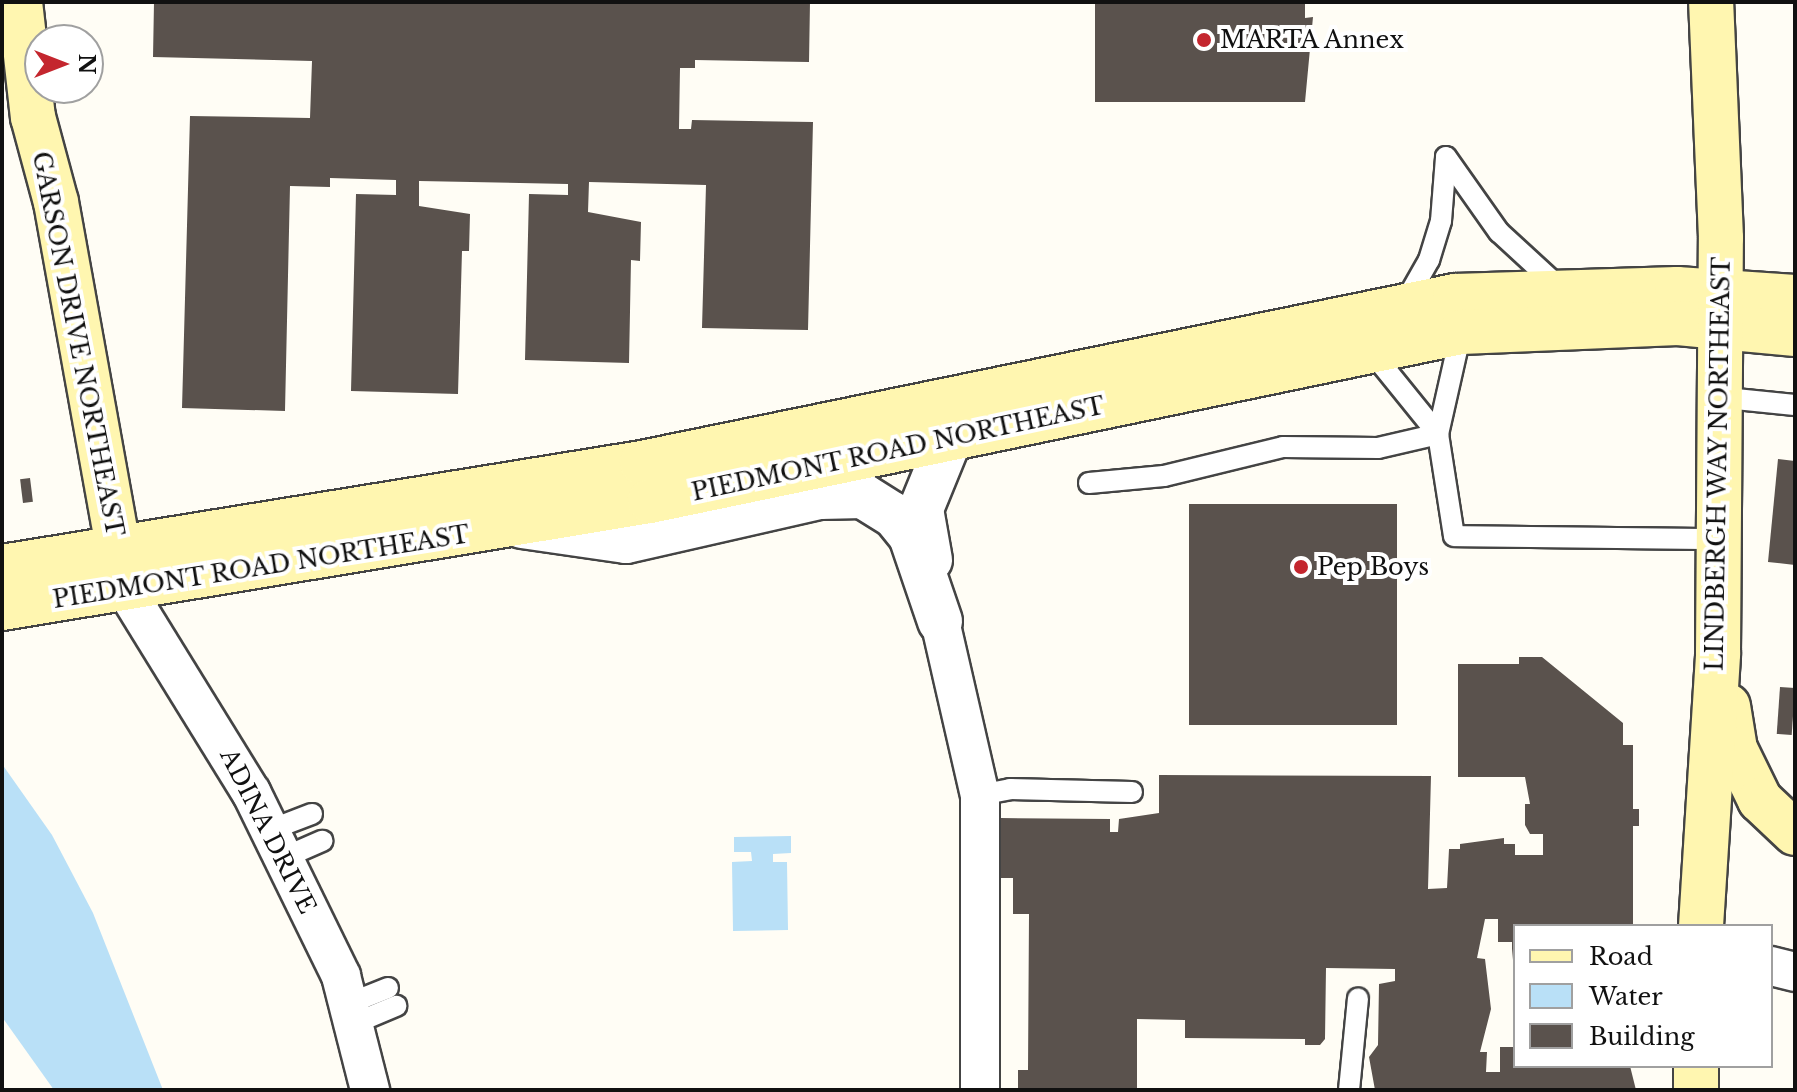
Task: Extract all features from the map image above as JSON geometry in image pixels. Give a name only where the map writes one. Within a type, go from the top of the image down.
[{"type":"main road","name":"GARSON DRIVE NORTHEAST","points":[[20,2],[33,117],[56,202],[122,570]]},
{"type":"main road","name":"LINDBERGH WAY NORTHEAST","points":[[1701,924],[1718,653],[1715,539],[1720,307],[1711,2]]},
{"type":"main road","name":"PIEDMONT ROAD NORTHEAST","points":[[122,570],[1403,305],[1561,289],[1720,307],[1795,334]]},
{"type":"main road","name":"PIEDMONT ROAD NORTHEAST","points":[[18,585],[122,570],[515,525],[950,438],[1369,348],[1461,332],[1795,297]]},
{"type":"main road","points":[[1718,653],[1735,749],[1760,800],[1795,833]]},
{"type":"main road","points":[[1696,1068],[1696,1090]]},
{"type":"street","points":[[950,438],[921,509],[940,621],[980,795],[980,1090]]},
{"type":"street","points":[[515,525],[626,541],[820,497],[863,496],[894,515],[911,536],[940,621]]},
{"type":"street","name":"ADINA DRIVE","points":[[122,570],[190,685],[276,844],[341,976],[370,1090]]},
{"type":"street","points":[[1773,966],[1795,972]]},
{"type":"street","points":[[1773,992],[1795,997]]},
{"type":"lane","points":[[1403,305],[1429,260],[1441,221],[1446,157],[1499,232],[1561,289]]},
{"type":"lane","points":[[1461,332],[1438,434],[1454,536],[1715,539]]},
{"type":"lane","points":[[1369,348],[1438,434]]},
{"type":"lane","points":[[1716,397],[1795,405]]},
{"type":"lane","points":[[1089,483],[1164,476],[1283,447],[1378,448],[1438,434]]},
{"type":"lane","points":[[980,795],[1010,789],[1132,792]]},
{"type":"lane","points":[[276,844],[312,814]]},
{"type":"lane","points":[[276,844],[322,841]]},
{"type":"lane","points":[[350,1014],[392,997]]},
{"type":"lane","points":[[1349,1090],[1358,998]]},
{"type":"water","points":[[2,764],[52,835],[93,913],[163,1090],[54,1090],[2,1017]]},
{"type":"water","points":[[791,836],[791,853],[773,854],[773,862],[787,862],[788,930],[733,931],[732,862],[752,861],[751,852],[734,852],[734,837]]},
{"type":"building","points":[[154,2],[810,2],[809,62],[695,60],[695,68],[680,68],[679,129],[691,129],[692,120],[813,122],[808,330],[702,328],[706,185],[589,182],[588,212],[641,222],[640,261],[631,260],[629,363],[525,360],[529,194],[568,195],[568,184],[419,181],[419,206],[470,214],[469,251],[462,251],[458,394],[351,391],[356,194],[396,195],[396,180],[330,178],[330,187],[290,186],[285,411],[182,408],[190,116],[310,118],[312,61],[153,57]]},
{"type":"building","name":"MARTA Annex","points":[[1095,2],[1305,2],[1305,18],[1313,17],[1305,102],[1095,102]]},
{"type":"building","points":[[1778,459],[1795,461],[1795,565],[1768,562]]},
{"type":"building","points":[[30,478],[33,502],[23,503],[20,479]]},
{"type":"building","points":[[1189,504],[1397,504],[1397,725],[1189,725]]},
{"type":"building","points":[[1519,657],[1542,657],[1623,723],[1623,745],[1633,745],[1633,809],[1639,809],[1639,826],[1633,826],[1633,924],[1513,924],[1512,960],[1512,942],[1498,942],[1498,919],[1485,919],[1477,958],[1485,959],[1491,1009],[1480,1052],[1487,1052],[1486,1072],[1500,1072],[1500,1047],[1513,1047],[1513,1068],[1630,1068],[1636,1090],[1375,1090],[1369,1057],[1378,1045],[1379,984],[1395,981],[1395,969],[1326,968],[1325,1039],[1320,1045],[1305,1045],[1305,1039],[1185,1038],[1185,1020],[1137,1019],[1137,1090],[1018,1090],[1018,1070],[1028,1070],[1029,914],[1013,914],[1013,878],[1000,878],[1000,818],[1110,819],[1110,832],[1118,832],[1119,819],[1159,813],[1159,775],[1431,776],[1428,889],[1447,888],[1449,849],[1460,849],[1460,844],[1504,838],[1504,844],[1515,844],[1515,855],[1543,855],[1543,834],[1530,834],[1525,825],[1525,804],[1530,804],[1525,777],[1458,777],[1458,664],[1519,664]]},
{"type":"building","points":[[1780,687],[1795,688],[1792,735],[1777,734]]},
{"type":"place","name":"MARTA Annex","points":[[1204,40]]},
{"type":"place","name":"Pep Boys","points":[[1301,567]]}]
